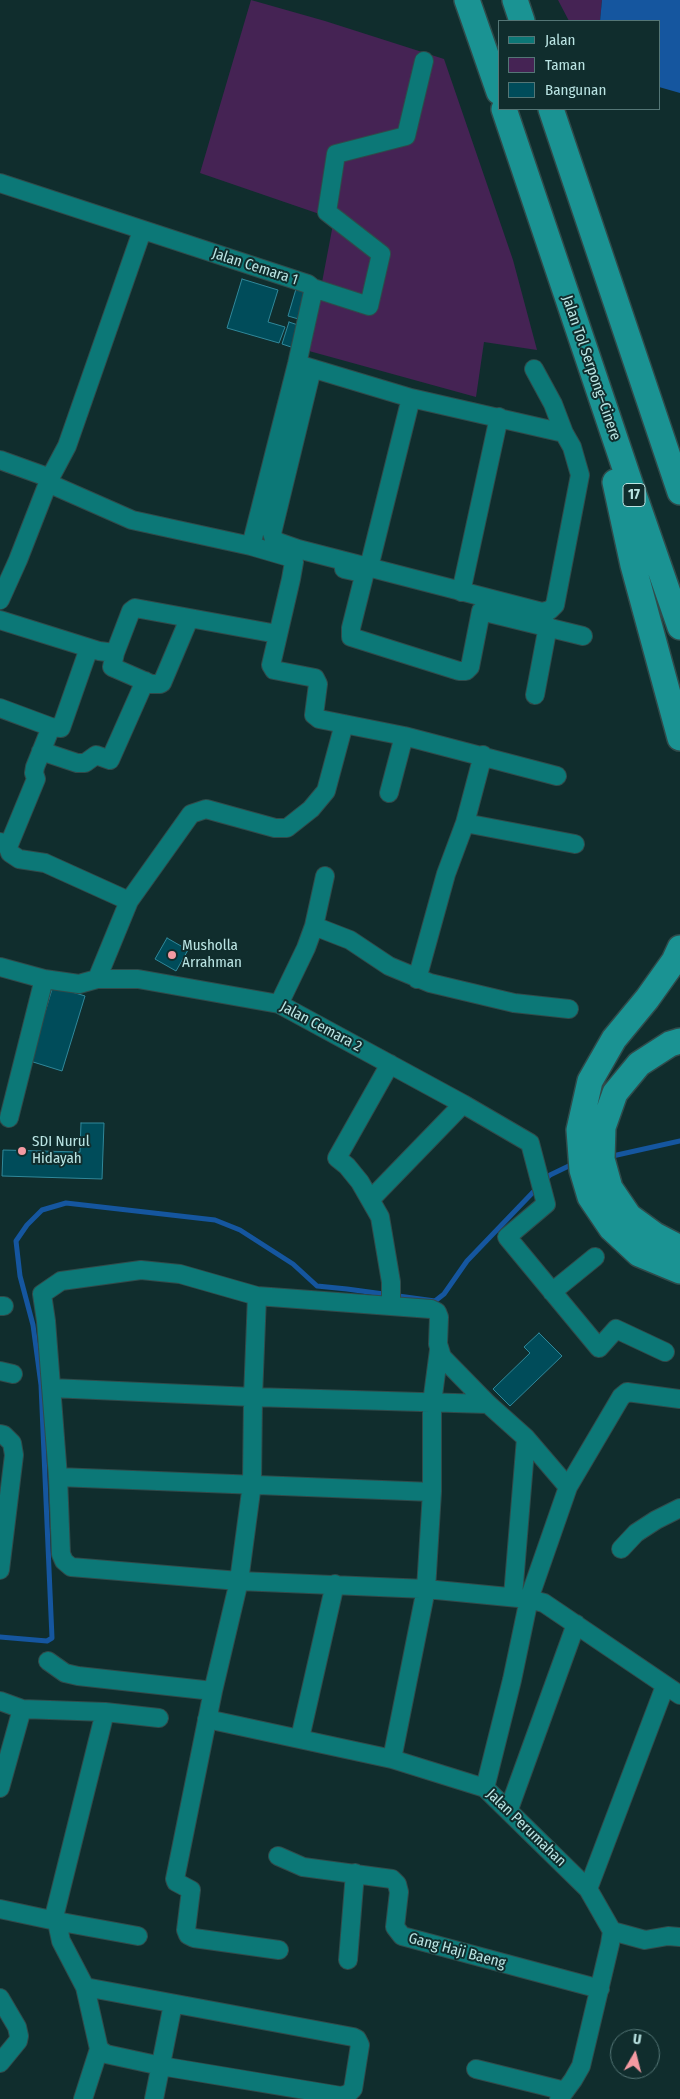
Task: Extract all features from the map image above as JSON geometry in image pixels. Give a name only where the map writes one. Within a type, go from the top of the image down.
[{"type":"highway","points":[[515,0],[522,20]]},
{"type":"highway","points":[[470,8],[498,89]]},
{"type":"highway","name":"Jalan Tol Serpong–Cinere","points":[[504,110],[680,627]]},
{"type":"highway","points":[[551,110],[680,492]]},
{"type":"highway","points":[[629,339],[680,454]]},
{"type":"highway","points":[[589,363],[633,565],[680,738]]},
{"type":"highway","points":[[680,948],[674,961],[647,999],[614,1039],[590,1081],[579,1130],[582,1170],[590,1197],[611,1228],[639,1254],[680,1271]]},
{"type":"highway","points":[[680,1041],[670,1044],[639,1064],[615,1093],[603,1127],[602,1159],[610,1188],[629,1216],[655,1235],[680,1248]]},
{"type":"street","points":[[312,288],[369,306],[381,254],[327,212],[336,154],[406,136],[424,60]]},
{"type":"street","name":"Jalan Cemara 1","points":[[0,183],[308,284],[312,288],[304,366],[251,546]]},
{"type":"street","points":[[0,600],[49,481],[67,446],[142,231]]},
{"type":"street","points":[[534,369],[553,404],[572,447],[580,474],[555,605],[550,610],[542,612],[368,567],[278,542],[272,533],[304,366],[411,398],[564,432]]},
{"type":"street","points":[[368,567],[411,398]]},
{"type":"street","points":[[461,592],[499,417]]},
{"type":"street","points":[[0,460],[132,520],[362,573],[364,580],[351,628],[351,637],[459,671],[466,671],[470,668],[481,611],[583,636]]},
{"type":"street","points":[[292,558],[294,562],[291,579],[277,634],[272,668],[315,678],[318,684],[314,715],[319,719],[404,736],[483,755],[557,776]]},
{"type":"street","points":[[189,619],[162,683],[156,685],[112,667],[115,653],[132,608],[277,634]]},
{"type":"street","points":[[0,620],[89,648],[115,653]]},
{"type":"street","points":[[535,695],[548,626]]},
{"type":"street","points":[[0,708],[50,727],[61,728],[89,648]]},
{"type":"street","points":[[41,751],[77,763],[85,763],[96,755],[110,760],[145,681]]},
{"type":"street","points":[[96,978],[129,901],[191,814],[198,810],[206,809],[282,829],[287,828],[311,809],[326,791],[344,724]]},
{"type":"street","points":[[50,727],[34,773],[36,779],[4,845],[10,853],[19,859],[44,863],[129,901]]},
{"type":"street","points":[[390,793],[404,736]]},
{"type":"street","points":[[417,979],[446,874],[465,823],[483,755]]},
{"type":"street","points":[[465,823],[575,844]]},
{"type":"street","points":[[279,1004],[306,948],[314,926],[325,876]]},
{"type":"street","points":[[314,926],[350,940],[389,966],[417,979],[514,1003],[569,1009]]},
{"type":"street","name":"Jalan Cemara 2","points":[[0,967],[44,980],[80,984],[96,978],[138,979],[279,1004],[463,1104],[530,1143],[543,1190],[507,1237],[552,1292]]},
{"type":"street","points":[[10,1118],[44,980]]},
{"type":"street","points":[[390,1064],[337,1158],[347,1166],[371,1200],[380,1217],[391,1282],[391,1305]]},
{"type":"street","points":[[371,1200],[463,1104]]},
{"type":"street","points":[[595,1257],[552,1292],[599,1348],[616,1329],[665,1352]]},
{"type":"street","points":[[392,1759],[426,1589],[432,1492],[432,1403],[439,1350],[439,1317],[437,1312],[431,1309],[391,1305],[257,1296],[180,1274],[141,1270],[61,1281],[42,1294],[58,1477],[61,1554],[64,1561],[71,1567],[239,1581],[426,1589],[521,1597],[544,1603],[673,1691],[588,1889]]},
{"type":"street","points":[[257,1296],[252,1484],[239,1581],[213,1691],[175,1879],[176,1882],[191,1890],[186,1930],[188,1935],[194,1938],[280,1950]]},
{"type":"street","points":[[439,1350],[442,1357],[488,1404],[526,1438],[568,1486]]},
{"type":"street","points":[[51,1388],[253,1397],[488,1404]]},
{"type":"street","points":[[521,1597],[568,1486],[621,1397],[627,1392],[680,1399]]},
{"type":"street","points":[[0,1434],[4,1435],[12,1443],[14,1455],[0,1570]]},
{"type":"street","points":[[486,1788],[521,1597],[526,1438]]},
{"type":"street","points":[[58,1477],[432,1492]]},
{"type":"street","points":[[621,1549],[636,1533],[680,1508]]},
{"type":"street","points":[[300,1738],[335,1584]]},
{"type":"street","points":[[509,1810],[576,1624]]},
{"type":"street","points":[[48,1661],[64,1673],[78,1676],[213,1691]]},
{"type":"street","points":[[0,1701],[22,1709],[105,1712],[159,1718]]},
{"type":"street","points":[[0,1788],[22,1709]]},
{"type":"street","points":[[85,1987],[353,2037],[357,2039],[360,2046],[352,2089],[348,2094],[341,2096],[161,2066],[106,2054],[99,2048],[96,2042],[85,1987],[61,1941],[55,1912],[105,1712]]},
{"type":"street","name":"Jalan Perumahan","points":[[207,1719],[392,1759],[486,1788],[588,1889],[612,1931]]},
{"type":"street","name":"Gang Haji Baeng","points":[[278,1856],[303,1867],[392,1879],[399,1892],[395,1928],[402,1936],[600,1989]]},
{"type":"street","points":[[348,1960],[354,1873]]},
{"type":"street","points":[[0,1908],[56,1921],[138,1936]]},
{"type":"street","points":[[476,2069],[562,2095],[581,2066],[612,1931],[646,1940],[668,1936],[680,1937]]},
{"type":"street","points":[[0,1998],[17,2027],[19,2036],[18,2041],[0,2063]]},
{"type":"street","points":[[154,2099],[173,2004]]},
{"type":"street","points":[[83,2099],[99,2048]]},
{"type":"green space","points":[[251,0],[325,21],[444,59],[513,260],[537,350],[484,342],[476,397],[309,351],[334,219],[200,173]]},
{"type":"green space","points":[[558,0],[602,0],[600,20],[568,20]]},
{"type":"water","points":[[602,0],[680,0],[680,93],[660,87],[660,20],[600,20]]},
{"type":"building","points":[[242,279],[278,290],[268,322],[285,327],[279,343],[227,328]]},
{"type":"building","points":[[296,289],[310,293],[302,320],[288,316]]},
{"type":"building","points":[[289,322],[301,326],[294,348],[282,344]]},
{"type":"building","name":"Musholla Arrahman","points":[[167,938],[188,950],[176,971],[155,959]]},
{"type":"building","points":[[53,986],[85,996],[62,1071],[30,1061]]},
{"type":"building","name":"SDI Nurul Hidayah","points":[[81,1123],[104,1123],[102,1179],[2,1176],[3,1150],[80,1152]]},
{"type":"building","points":[[539,1333],[562,1356],[510,1406],[493,1389],[530,1353],[524,1347]]},
{"type":"waterway","points":[[608,1157],[680,1141]]},
{"type":"waterway","points":[[544,1181],[550,1175],[575,1163]]},
{"type":"waterway","points":[[0,1637],[47,1641],[52,1638],[41,1385],[33,1325],[20,1276],[16,1241],[27,1225],[42,1210],[66,1203],[215,1220],[240,1230],[293,1264],[317,1286],[435,1301],[444,1294],[467,1261],[538,1187]]},
{"type":"place","name":"Musholla Arrahman","points":[[172,955]]},
{"type":"place","name":"SDI Nurul Hidayah","points":[[22,1151]]}]
